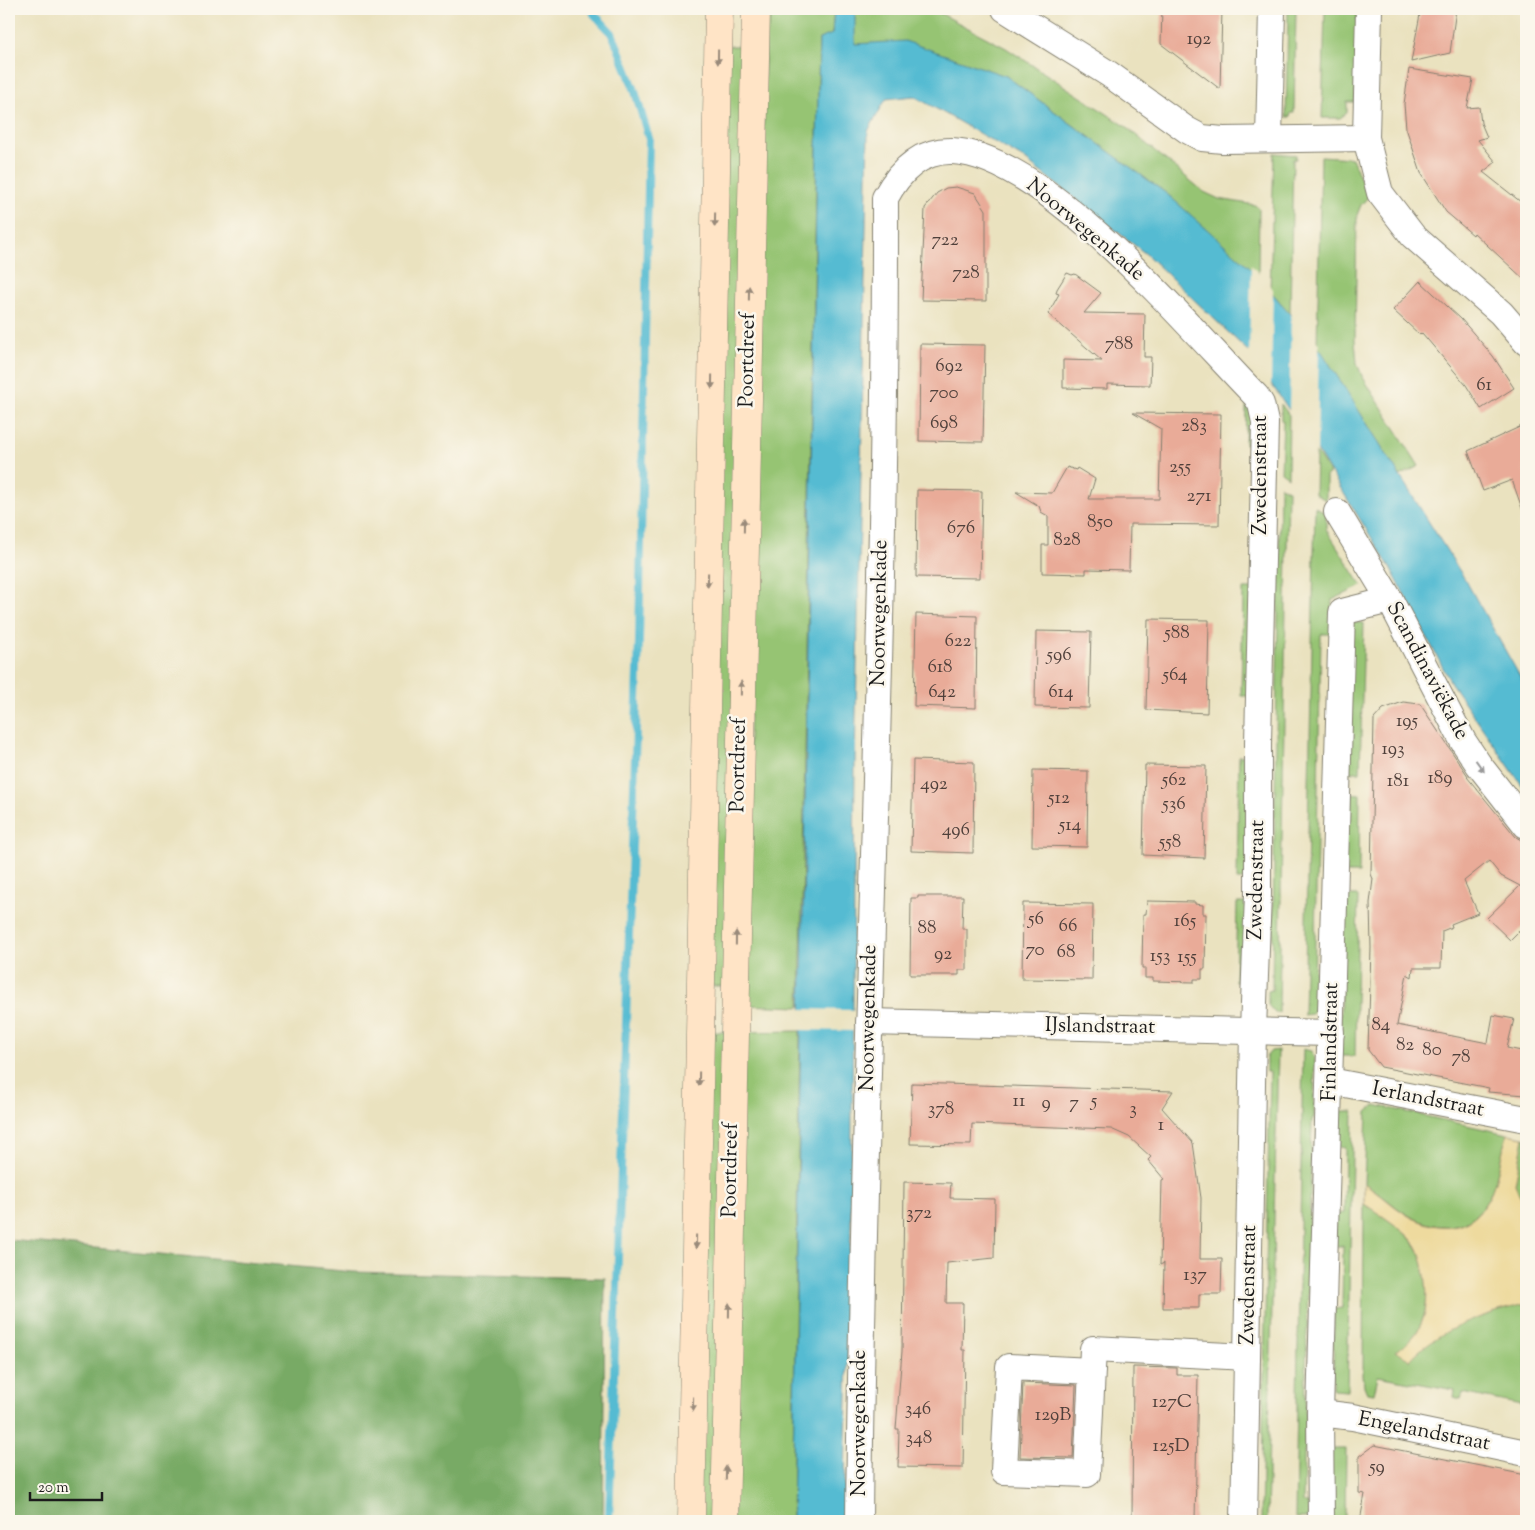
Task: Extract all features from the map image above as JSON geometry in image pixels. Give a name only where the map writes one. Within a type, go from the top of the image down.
[{"type":"main road","name":"Poortdreef","points":[[691,1521],[719,9]]},
{"type":"main road","name":"Poortdreef","points":[[725,1521],[756,9]]},
{"type":"street","points":[[1004,9],[1108,74],[1152,108],[1202,138],[1223,140],[1366,138]]},
{"type":"street","points":[[1269,138],[1272,9]]},
{"type":"street","points":[[1368,9],[1366,138],[1380,193],[1413,236],[1501,313],[1526,342]]},
{"type":"street","name":"Noorwegenkade","points":[[860,1521],[861,1307],[884,465],[885,198],[895,179],[918,160],[931,154],[952,151],[990,160],[1024,177],[1056,200],[1123,258],[1261,404]]},
{"type":"street","name":"Zwedenstraat","points":[[1244,1521],[1253,1030],[1258,894],[1258,723],[1265,422],[1261,404]]},
{"type":"street","name":"Scandinaviëkade","points":[[1337,512],[1390,600],[1463,740],[1479,765],[1526,825]]},
{"type":"street","name":"Finlandstraat","points":[[1320,1521],[1320,1413],[1342,612],[1390,600]]},
{"type":"street","name":"IJslandstraat","points":[[869,1022],[1331,1033]]},
{"type":"street","name":"Ierlandstraat","points":[[1330,1081],[1526,1119]]},
{"type":"street","name":"Zwedenstraat","points":[[1092,1370],[1009,1367],[1004,1471],[1087,1474],[1092,1370],[1093,1349],[1247,1357]]},
{"type":"street","name":"Engelandstraat","points":[[1320,1413],[1352,1417],[1526,1453]]},
{"type":"green space","points":[[766,9],[834,9],[832,35],[819,39],[800,1007],[743,1005]]},
{"type":"green space","points":[[855,9],[931,9],[938,12],[1006,48],[1124,125],[1204,192],[1219,199],[1255,205],[1259,209],[1258,276],[1167,194],[1006,76],[854,44]]},
{"type":"green space","points":[[1288,9],[1296,9],[1294,113],[1291,113],[1290,117],[1286,117]]},
{"type":"green space","points":[[1325,9],[1357,9],[1355,102],[1347,102],[1347,113],[1340,118],[1322,118]]},
{"type":"green space","points":[[727,46],[749,46],[727,986],[708,986]]},
{"type":"green space","points":[[1274,153],[1296,155],[1296,159],[1293,159],[1290,313],[1270,291]]},
{"type":"green space","points":[[1321,156],[1352,158],[1368,197],[1361,205],[1357,215],[1355,340],[1357,363],[1362,376],[1419,466],[1400,476],[1317,346]]},
{"type":"green space","points":[[1281,404],[1289,415],[1288,477],[1281,472],[1283,421],[1281,420]]},
{"type":"green space","points":[[1246,406],[1257,419],[1256,444],[1245,444]]},
{"type":"green space","points":[[1316,452],[1330,473],[1326,476],[1326,500],[1315,494]]},
{"type":"green space","points":[[1280,486],[1288,490],[1279,1013],[1275,1013],[1268,1005],[1268,991],[1272,990]]},
{"type":"green space","points":[[1315,507],[1326,513],[1326,529],[1362,586],[1332,600],[1331,634],[1321,634],[1314,993],[1316,1006],[1311,1014],[1304,1015]]},
{"type":"green space","points":[[1243,589],[1253,589],[1251,696],[1241,696]]},
{"type":"green space","points":[[1348,622],[1364,623],[1360,772],[1345,772]]},
{"type":"green space","points":[[1239,756],[1250,756],[1248,880],[1237,880]]},
{"type":"green space","points":[[1345,793],[1360,794],[1359,873],[1343,873]]},
{"type":"green space","points":[[1342,896],[1358,896],[1355,1056],[1340,1056]]},
{"type":"green space","points":[[1237,903],[1247,903],[1246,982],[1235,982]]},
{"type":"green space","points":[[800,1031],[792,1521],[733,1521],[742,1032]]},
{"type":"green space","points":[[707,1032],[729,1032],[719,1521],[697,1521]]},
{"type":"green space","points":[[1303,1049],[1311,1051],[1315,1058],[1303,1503],[1314,1503],[1308,1518],[1295,1518]]},
{"type":"green space","points":[[1278,1050],[1267,1521],[1261,1521],[1270,1072],[1266,1072],[1266,1057],[1271,1051]]},
{"type":"green space","points":[[1375,1105],[1507,1134],[1492,1190],[1477,1213],[1457,1225],[1433,1225],[1408,1215],[1364,1183],[1367,1112]]},
{"type":"green space","points":[[1339,1111],[1353,1111],[1347,1391],[1333,1390],[1334,1309],[1342,1308],[1343,1246],[1335,1246],[1336,1214],[1344,1213],[1345,1148],[1338,1147]]},
{"type":"green space","points":[[1524,1137],[1526,1138],[1526,1210],[1515,1184]]},
{"type":"green space","points":[[1364,1204],[1405,1233],[1419,1251],[1422,1259],[1427,1296],[1423,1318],[1413,1336],[1396,1351],[1410,1359],[1421,1348],[1448,1331],[1479,1317],[1526,1304],[1526,1406],[1463,1393],[1461,1399],[1454,1397],[1455,1390],[1378,1376],[1374,1394],[1367,1393],[1363,1374]]},
{"type":"green space","points":[[9,1240],[354,1272],[605,1278],[603,1521],[9,1521]]},
{"type":"green space","points":[[1331,1449],[1346,1449],[1345,1521],[1330,1521]]},
{"type":"sand","points":[[1507,1134],[1524,1137],[1515,1184],[1526,1210],[1526,1304],[1495,1312],[1448,1331],[1434,1339],[1410,1360],[1395,1351],[1413,1337],[1423,1319],[1427,1297],[1422,1259],[1416,1245],[1405,1233],[1364,1204],[1364,1183],[1407,1215],[1420,1221],[1433,1225],[1457,1225],[1468,1221],[1477,1214],[1485,1203],[1492,1190],[1499,1169]]},
{"type":"water","points":[[834,9],[855,9],[855,44],[905,41],[1006,76],[1167,194],[1252,269],[1322,352],[1466,581],[1526,687],[1526,791],[1451,683],[1391,569],[1318,452],[1250,353],[1146,254],[1024,159],[914,96],[886,99],[868,131],[855,762],[851,1227],[844,1521],[792,1521],[819,39],[832,34]]},
{"type":"pier","points":[[1251,265],[1273,289],[1271,387],[1249,356]]},
{"type":"pier","points":[[1291,311],[1319,344],[1317,455],[1289,413]]},
{"type":"pier","points":[[798,1009],[856,1010],[856,1031],[797,1030]]},
{"type":"building","points":[[1162,9],[1222,9],[1220,89],[1161,44]]},
{"type":"building","points":[[1421,9],[1456,9],[1450,53],[1411,62]]},
{"type":"building","points":[[1409,69],[1473,79],[1467,108],[1479,107],[1481,123],[1487,137],[1478,140],[1496,162],[1483,172],[1526,206],[1526,281],[1474,233],[1473,235],[1446,212],[1421,173],[1406,128],[1404,104]]},
{"type":"building","points":[[956,187],[975,193],[986,210],[986,301],[921,300],[925,208],[937,193],[946,188]]},
{"type":"building","points":[[1067,273],[1075,274],[1101,293],[1084,313],[1145,314],[1144,357],[1151,357],[1150,385],[1107,384],[1107,389],[1063,388],[1063,360],[1102,361],[1048,314],[1059,294],[1056,293],[1057,289]]},
{"type":"building","points":[[1420,281],[1461,319],[1493,356],[1514,388],[1481,409],[1466,385],[1422,333],[1420,335],[1393,310]]},
{"type":"building","points":[[920,344],[985,345],[983,442],[919,441]]},
{"type":"building","points":[[1133,413],[1221,414],[1219,525],[1130,524],[1129,570],[1086,569],[1086,574],[1042,573],[1042,545],[1048,545],[1048,516],[1041,512],[1039,506],[1016,492],[1052,493],[1067,467],[1076,470],[1077,468],[1095,479],[1089,499],[1159,499],[1161,429]]},
{"type":"building","points":[[1526,424],[1526,514],[1524,514],[1512,480],[1483,491],[1468,451]]},
{"type":"building","points":[[917,490],[982,491],[980,578],[916,577]]},
{"type":"building","points":[[916,614],[977,616],[976,708],[914,706]]},
{"type":"building","points":[[1148,619],[1209,620],[1207,713],[1146,710]]},
{"type":"building","points":[[1036,631],[1091,632],[1089,708],[1035,707]]},
{"type":"building","points":[[1403,702],[1420,704],[1467,777],[1516,837],[1526,843],[1526,924],[1510,940],[1487,918],[1520,886],[1501,876],[1489,861],[1464,881],[1478,913],[1451,924],[1452,927],[1442,931],[1441,968],[1413,968],[1412,977],[1407,974],[1397,1025],[1488,1043],[1493,1015],[1514,1019],[1507,1048],[1526,1052],[1526,1095],[1488,1092],[1489,1088],[1381,1067],[1368,1050],[1371,948],[1370,903],[1373,879],[1371,874],[1374,719],[1383,709]]},
{"type":"building","points":[[913,760],[974,762],[973,853],[911,851]]},
{"type":"building","points":[[1145,765],[1206,766],[1204,858],[1143,855]]},
{"type":"building","points":[[1033,770],[1088,771],[1087,847],[1032,846]]},
{"type":"building","points":[[918,896],[963,896],[962,929],[967,929],[967,970],[959,970],[959,975],[910,975],[911,898],[918,898]]},
{"type":"building","points":[[1147,901],[1195,902],[1195,904],[1203,905],[1203,914],[1206,914],[1205,969],[1202,969],[1202,979],[1194,979],[1194,982],[1153,981],[1153,978],[1145,978],[1145,968],[1142,968],[1143,914],[1146,914]]},
{"type":"building","points":[[1023,903],[1093,904],[1092,980],[1022,979]]},
{"type":"building","points":[[912,1083],[1173,1091],[1162,1108],[1193,1143],[1201,1198],[1200,1259],[1222,1259],[1221,1294],[1199,1294],[1199,1308],[1163,1308],[1164,1263],[1160,1265],[1162,1180],[1164,1179],[1148,1160],[1151,1157],[1129,1137],[1111,1129],[972,1124],[971,1145],[910,1144]]},
{"type":"building","points":[[904,1182],[951,1183],[950,1198],[995,1199],[994,1258],[947,1263],[946,1303],[963,1303],[962,1350],[965,1350],[963,1468],[898,1467],[899,1429],[896,1429],[902,1351]]},
{"type":"building","points":[[1133,1367],[1177,1368],[1177,1375],[1198,1375],[1195,1521],[1132,1521]]},
{"type":"building","points":[[1023,1383],[1076,1385],[1073,1458],[1020,1457]]},
{"type":"building","points":[[1374,1445],[1526,1475],[1526,1517],[1523,1516],[1522,1521],[1360,1521],[1365,1494],[1359,1493],[1359,1456]]},
{"type":"waterway","points":[[594,14],[612,33],[634,88],[649,139],[639,641],[609,1521]]}]
